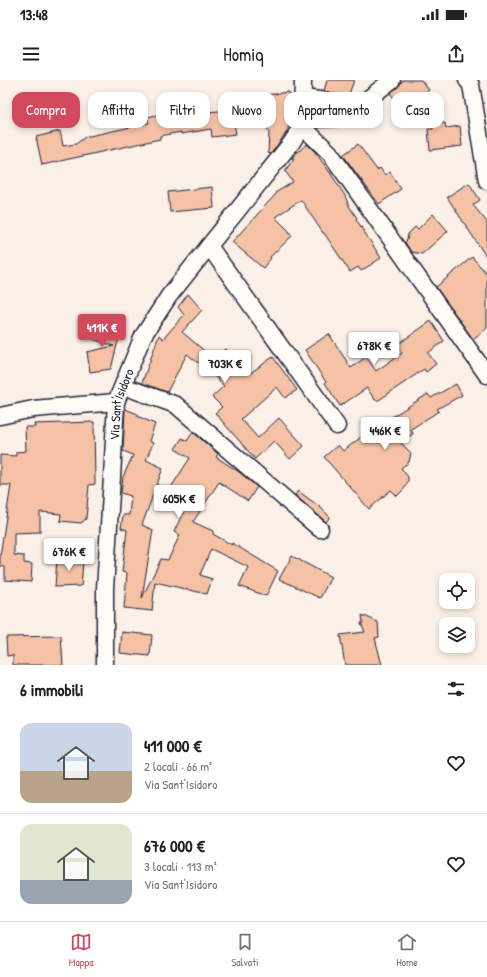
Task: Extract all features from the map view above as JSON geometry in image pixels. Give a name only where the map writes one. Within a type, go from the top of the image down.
[{"type":"street","points":[[303,80],[303,92]]},
{"type":"street","points":[[377,92],[392,80]]},
{"type":"street","points":[[467,80],[470,85],[487,181]]},
{"type":"street","name":"Via Sant'Isidoro","points":[[105,665],[105,589],[116,402],[143,336],[169,296],[292,142],[301,128]]},
{"type":"street","points":[[304,128],[330,153],[487,375]]},
{"type":"street","points":[[209,246],[337,426]]},
{"type":"street","points":[[123,386],[176,405],[320,529]]},
{"type":"street","points":[[0,416],[33,409],[116,402]]},
{"type":"building","points":[[327,80],[354,80],[350,92],[324,91]]},
{"type":"building","points":[[403,80],[421,80],[429,90],[426,92],[391,92],[398,87]]},
{"type":"building","points":[[284,93],[284,128],[288,128],[271,154],[268,153],[269,133],[267,128],[276,128],[276,94]]},
{"type":"building","points":[[218,111],[218,128],[235,128],[236,134],[212,137],[211,129],[181,134],[181,132],[160,136],[160,139],[42,165],[36,137],[60,131],[63,146],[76,144],[85,137],[126,128],[148,128],[148,117],[156,115],[156,128],[210,128],[210,112]]},
{"type":"building","points":[[444,123],[446,128],[460,126],[462,146],[430,150],[428,129],[444,128]]},
{"type":"building","points":[[307,144],[327,168],[344,194],[347,203],[357,218],[356,219],[381,258],[361,271],[358,267],[350,272],[301,200],[275,217],[292,236],[270,257],[271,258],[263,268],[232,242],[276,194],[275,193],[293,182],[285,171],[294,158],[291,158]]},
{"type":"building","points":[[358,144],[377,170],[380,168],[385,175],[390,172],[401,189],[379,204],[343,155]]},
{"type":"building","points":[[469,183],[480,200],[473,205],[487,222],[487,258],[447,197]]},
{"type":"building","points":[[212,187],[214,208],[170,212],[168,192]]},
{"type":"building","points":[[433,214],[448,231],[422,254],[411,252],[405,242],[408,234],[415,227],[418,229]]},
{"type":"building","points":[[472,257],[487,274],[487,328],[473,339],[436,287]]},
{"type":"building","points":[[188,294],[202,310],[182,332],[214,359],[226,349],[249,374],[273,357],[297,390],[285,398],[277,387],[241,419],[258,438],[279,418],[304,446],[290,459],[274,441],[255,459],[215,413],[222,407],[212,397],[224,386],[200,361],[198,363],[187,354],[167,392],[142,383],[159,335],[163,339],[184,315],[178,307]]},
{"type":"building","points":[[431,321],[444,341],[428,353],[436,364],[426,372],[424,369],[379,400],[375,400],[367,388],[340,406],[305,350],[329,334],[351,368],[366,357],[376,371],[402,353],[397,345]]},
{"type":"building","points":[[89,324],[120,333],[111,369],[90,372],[87,352],[114,346],[86,337]]},
{"type":"building","points":[[456,384],[462,395],[437,409],[439,411],[411,429],[413,434],[400,442],[411,453],[409,462],[401,468],[408,477],[408,481],[404,489],[397,496],[391,490],[369,509],[324,457],[338,445],[343,451],[386,418],[387,420],[428,394],[431,398]]},
{"type":"building","points":[[125,409],[138,414],[137,416],[155,424],[149,441],[153,443],[146,460],[163,468],[142,525],[153,530],[142,598],[161,559],[168,560],[180,535],[174,532],[187,504],[168,492],[190,458],[175,449],[182,438],[187,441],[193,432],[218,454],[216,457],[239,472],[257,487],[248,501],[219,482],[193,522],[213,531],[213,534],[232,545],[232,543],[278,571],[266,596],[239,586],[248,567],[211,549],[200,575],[212,579],[207,594],[155,582],[152,611],[124,608],[127,573],[122,572],[127,530],[121,528],[123,515],[129,515],[131,496],[121,493],[123,477],[133,455],[123,451]]},
{"type":"building","points":[[94,422],[95,484],[89,485],[86,519],[81,523],[60,521],[61,514],[40,512],[40,532],[14,533],[14,555],[24,556],[24,563],[32,564],[31,582],[5,580],[5,567],[0,566],[0,556],[11,485],[0,485],[0,455],[16,456],[16,452],[26,451],[25,427],[35,427],[34,424]]},
{"type":"building","points":[[298,491],[320,507],[330,517],[326,522],[295,495]]},
{"type":"building","points":[[292,556],[331,577],[320,598],[279,579]]},
{"type":"building","points":[[57,558],[79,558],[83,563],[81,586],[55,587]]},
{"type":"building","points":[[362,615],[378,622],[379,637],[375,638],[382,665],[345,665],[340,635],[365,632],[361,623],[363,623]]},
{"type":"building","points":[[122,632],[152,635],[150,656],[120,653]]},
{"type":"building","points":[[61,636],[63,665],[13,665],[13,655],[7,656],[6,637]]}]
